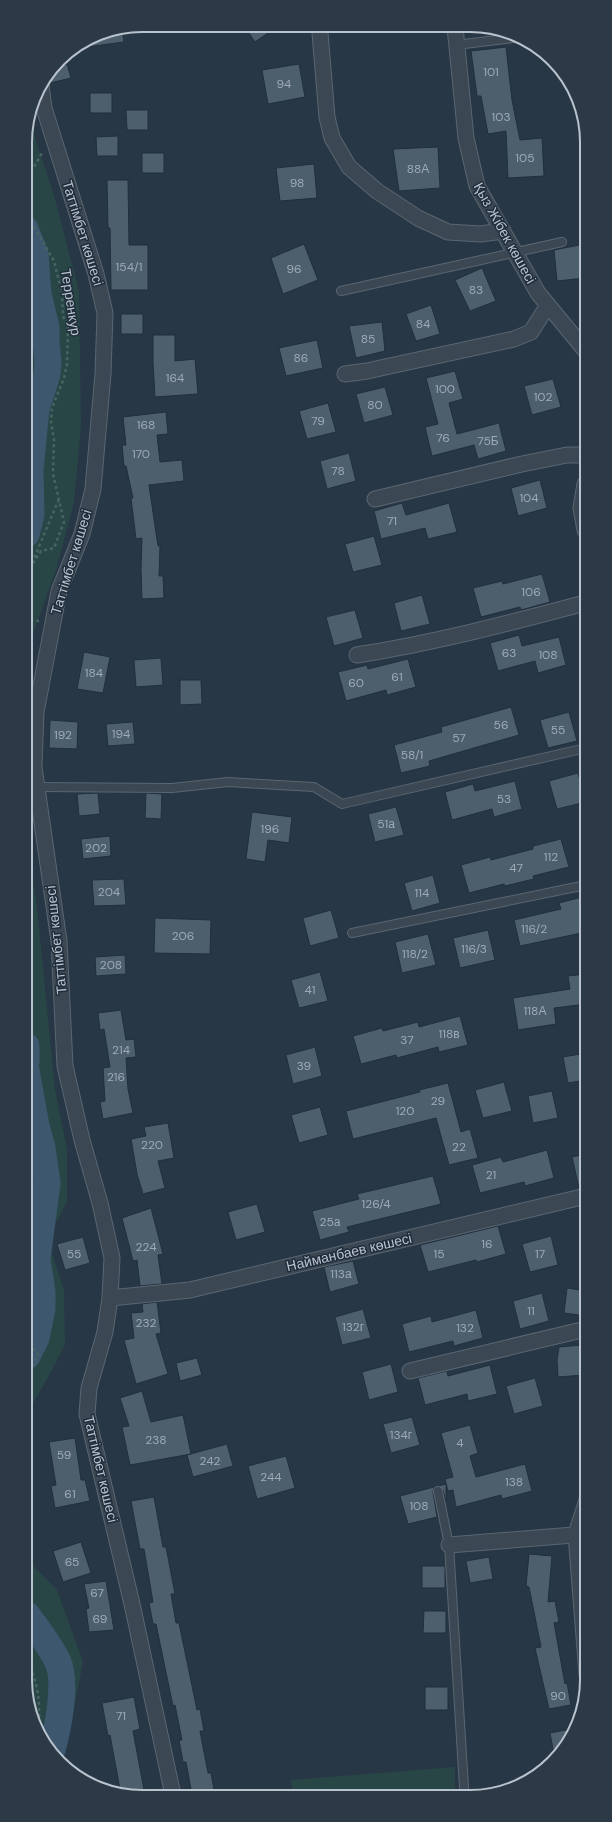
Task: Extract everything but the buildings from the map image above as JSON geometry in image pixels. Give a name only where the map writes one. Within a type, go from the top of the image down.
[{"type":"street","name":"Қыз Жібек көшесі","points":[[455,32],[466,138],[477,186],[538,293],[580,344]]},
{"type":"street","points":[[320,33],[327,117],[332,138],[349,166],[377,192],[418,218],[448,232],[480,234],[503,231]]},
{"type":"street","name":"Таттімбет көшесі","points":[[42,95],[44,108],[96,274],[105,313],[103,374],[93,489],[82,534],[59,591],[36,712],[34,767],[58,941],[66,1066],[82,1140],[100,1203],[112,1258],[110,1298],[105,1332],[89,1388],[87,1414],[132,1604],[172,1790]]},
{"type":"street","points":[[344,374],[367,371],[514,339],[531,332],[548,305]]},
{"type":"street","points":[[375,499],[522,464],[567,456],[580,455]]},
{"type":"street","points":[[357,655],[397,649],[462,635],[580,604]]},
{"type":"street","name":"Найманбаев көшесі","points":[[110,1298],[190,1290],[580,1197]]},
{"type":"street","points":[[410,1371],[580,1330]]},
{"type":"street","points":[[449,1545],[580,1534]]},
{"type":"lane","points":[[456,45],[508,39]]},
{"type":"lane","points":[[341,291],[562,242]]},
{"type":"lane","points":[[37,787],[172,788],[228,782],[314,787],[342,804],[580,749]]},
{"type":"lane","points":[[352,933],[580,886]]},
{"type":"lane","points":[[438,1491],[449,1545],[464,1787]]},
{"type":"path","points":[[32,171],[38,161]]},
{"type":"path","name":"Терренкур","points":[[32,223],[54,261],[62,293],[63,316],[68,328],[67,364],[64,378],[52,408],[51,423],[54,440],[53,474],[64,522],[54,548],[41,551],[32,564]]},
{"type":"path","points":[[32,561],[59,499]]},
{"type":"path","points":[[32,1346],[38,1355],[32,1367]]},
{"type":"path","points":[[32,1671],[38,1689],[39,1718]]},
{"type":"green space","points":[[33,130],[55,199],[79,291],[81,425],[74,502],[56,570],[32,636]]},
{"type":"green space","points":[[32,873],[38,917],[55,1090],[67,1150],[67,1202],[47,1239],[64,1290],[65,1345],[32,1405]]},
{"type":"green space","points":[[32,1564],[57,1590],[83,1662],[63,1757],[50,1741],[43,1729],[34,1702],[32,1680]]},
{"type":"green space","points":[[455,1767],[455,1790],[292,1790],[291,1780]]},
{"type":"waterway","points":[[32,246],[35,254],[38,294],[46,327],[48,361],[47,374],[36,409],[32,450]]},
{"type":"waterway","points":[[32,1104],[42,1148],[47,1183],[37,1259],[42,1292],[42,1309],[36,1338],[32,1346]]},
{"type":"waterway","points":[[32,1622],[44,1638],[58,1662],[61,1671],[61,1706],[53,1745]]}]
